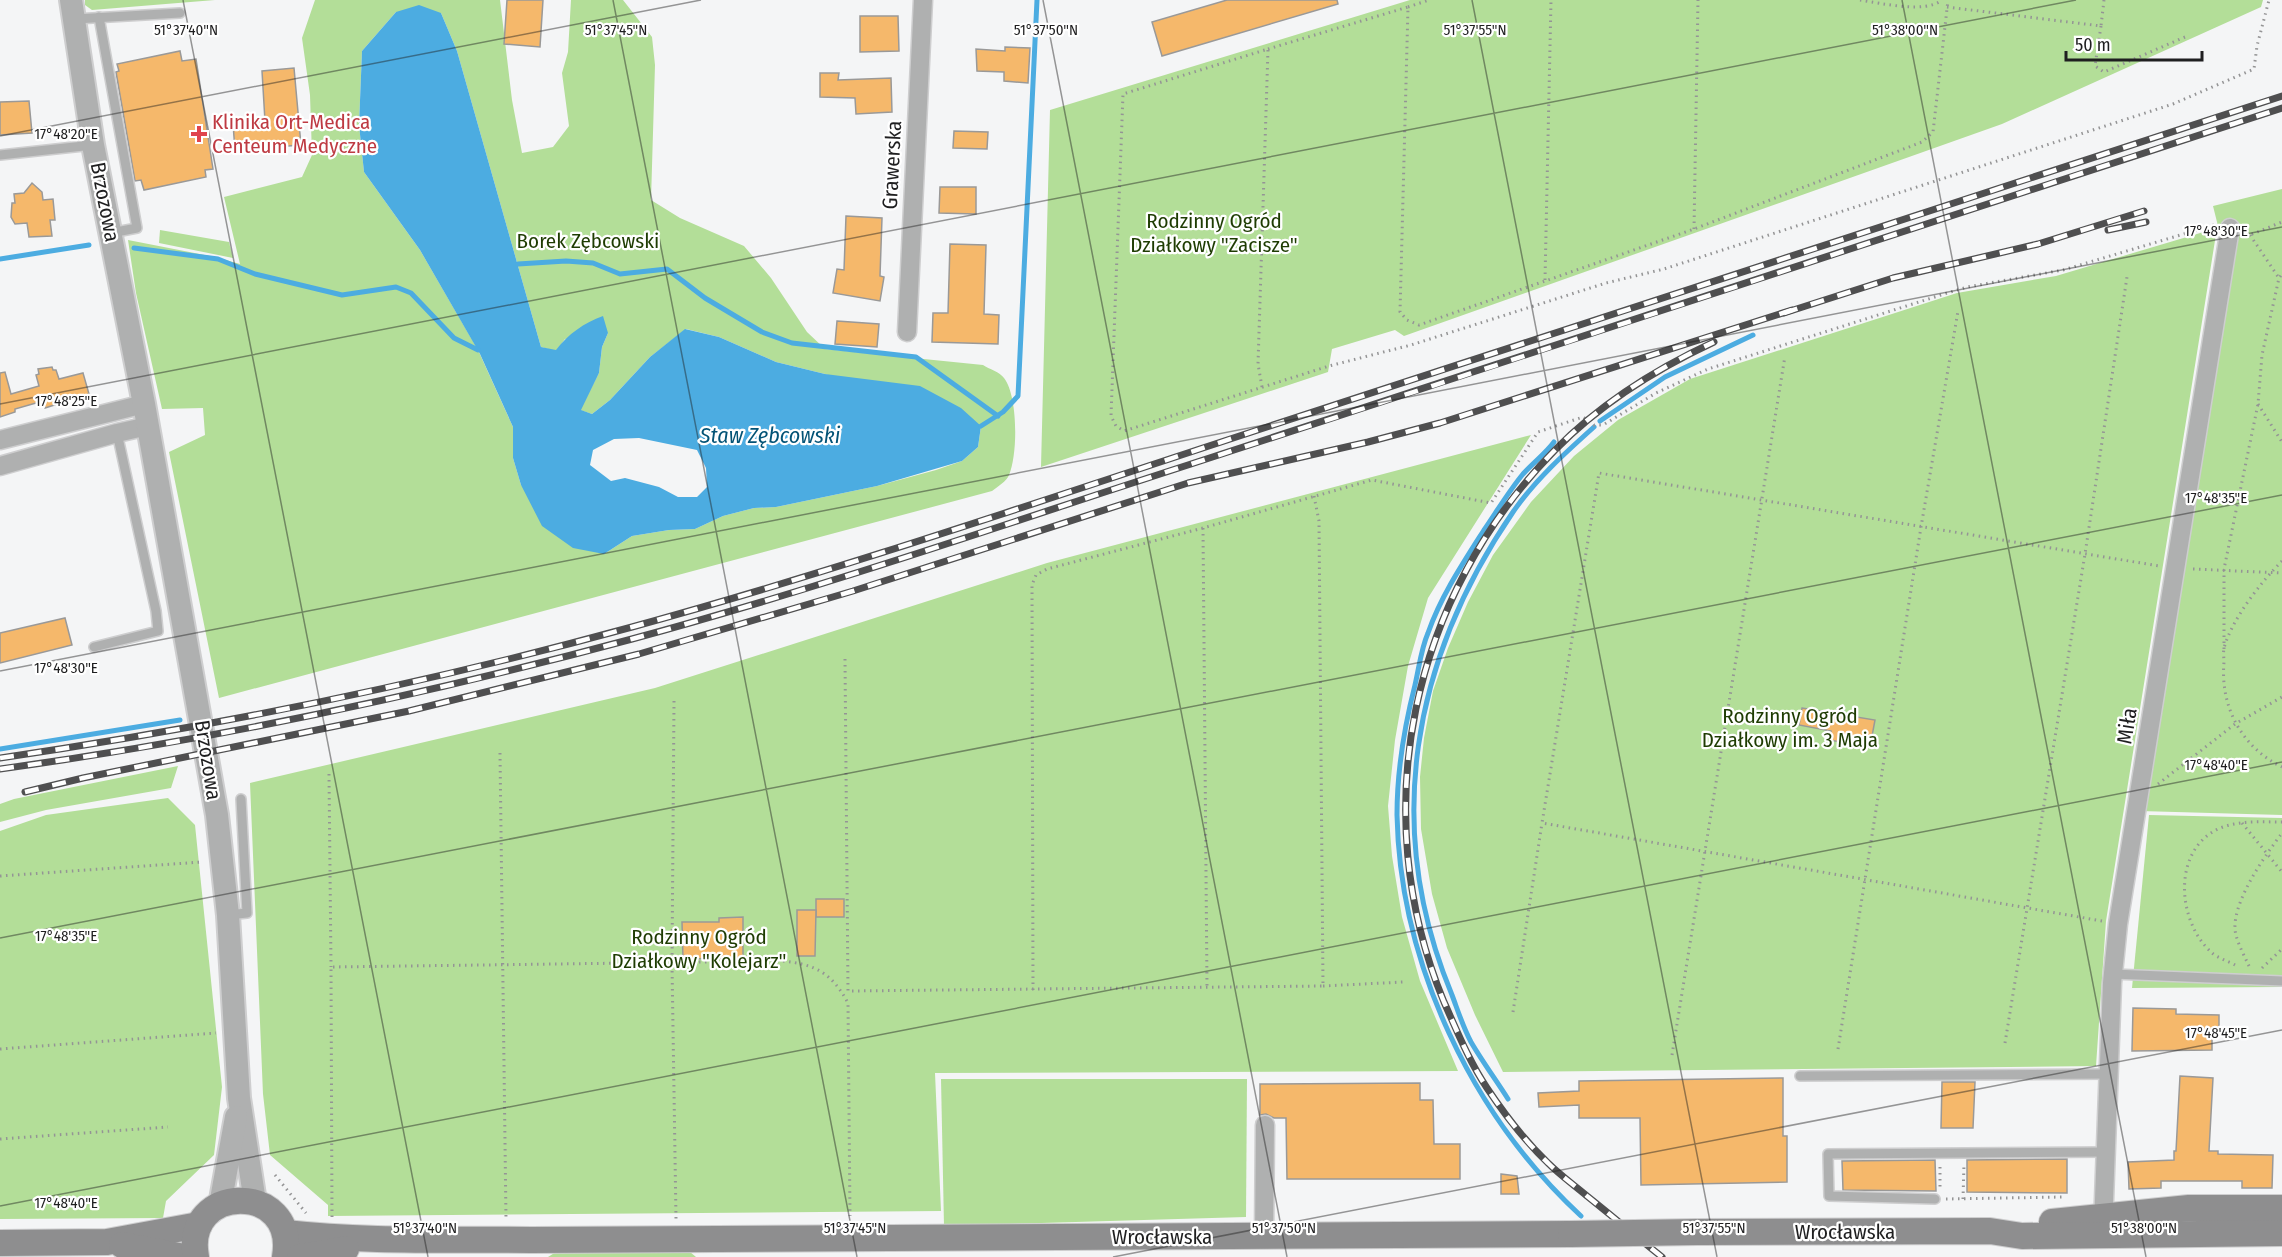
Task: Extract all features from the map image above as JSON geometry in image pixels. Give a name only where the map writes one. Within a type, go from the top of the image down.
[{"type":"main road","points":[[196,1257],[195,1237],[199,1225],[208,1213],[220,1204],[237,1200],[255,1202],[268,1209],[279,1220],[285,1245]]},
{"type":"main road","name":"Wrocławska","points":[[285,1245],[405,1240],[531,1249],[816,1248],[1264,1236],[1990,1231],[2022,1236],[2104,1215],[2189,1208],[2282,1208]]},
{"type":"main road","name":"Wrocławska","points":[[2104,1215],[2282,1233]]},
{"type":"main road","points":[[0,1243],[107,1242],[199,1225]]},
{"type":"main road","name":"Wrocławska","points":[[300,1257],[405,1240]]},
{"type":"main road","points":[[107,1242],[184,1257]]},
{"type":"street","name":"Grawerska","points":[[907,332],[923,0]]},
{"type":"street","name":"Brzozowa","points":[[72,10],[93,145],[144,404],[203,728],[224,859],[239,1098],[255,1202]]},
{"type":"street","name":"Miła","points":[[2104,1215],[2113,974],[2118,924],[2139,799],[2168,568],[2230,228]]},
{"type":"street","points":[[0,440],[144,404]]},
{"type":"street","points":[[0,466],[148,426]]},
{"type":"street","name":"Brzozowa","points":[[220,1204],[239,1098]]},
{"type":"street","points":[[1264,1236],[1265,1125]]},
{"type":"lane","points":[[72,10],[99,17],[180,13]]},
{"type":"lane","points":[[99,17],[137,228],[111,233]]},
{"type":"lane","points":[[0,155],[93,145]]},
{"type":"lane","points":[[94,647],[158,631],[156,611],[117,433]]},
{"type":"lane","points":[[228,915],[247,913],[241,800]]},
{"type":"lane","points":[[2113,974],[2282,981]]},
{"type":"lane","points":[[1800,1076],[2110,1074]]},
{"type":"lane","points":[[1935,1199],[1829,1196],[1828,1154],[2107,1152]]},
{"type":"path","points":[[1429,0],[1123,94],[1111,416],[1116,426],[1124,431],[1329,366],[1411,345],[1606,283],[1664,269],[2174,104],[2254,69],[2257,46],[2269,0]]},
{"type":"path","points":[[1545,280],[1551,0]]},
{"type":"path","points":[[1694,229],[1698,0]]},
{"type":"path","points":[[1860,0],[1922,8],[1937,4],[1942,0]]},
{"type":"path","points":[[1408,7],[1400,312],[1407,320],[1419,325],[1694,229],[1922,142],[1933,132],[1948,0]]},
{"type":"path","points":[[2104,0],[2096,66],[2104,72],[2185,37]]},
{"type":"path","points":[[1947,7],[2101,26]]},
{"type":"path","points":[[1262,387],[1258,364],[1268,49]]},
{"type":"path","points":[[2250,235],[2282,222]]},
{"type":"path","points":[[1033,990],[1032,585],[1036,575],[1047,569],[1372,480],[1491,503],[1538,432],[1583,417],[1594,425],[1603,425],[1656,393],[1708,369],[1941,295],[1988,283],[2063,270],[2215,225],[2224,225],[2250,235],[2281,276],[2262,355],[2258,404],[2224,569],[2223,690],[2235,724],[2247,740],[2282,767]]},
{"type":"path","points":[[2005,1043],[2085,554],[2127,277]]},
{"type":"path","points":[[1838,1050],[1921,527],[1958,311]]},
{"type":"path","points":[[1672,1055],[1785,356]]},
{"type":"path","points":[[2258,404],[2282,442]]},
{"type":"path","points":[[1513,1012],[1599,473],[2168,568],[2282,573]]},
{"type":"path","points":[[1314,496],[1319,521],[1323,986]]},
{"type":"path","points":[[1203,528],[1207,986]]},
{"type":"path","points":[[2224,649],[2242,612],[2269,574],[2282,561]]},
{"type":"path","points":[[845,659],[850,1211]]},
{"type":"path","points":[[2139,799],[2235,724],[2282,698]]},
{"type":"path","points":[[674,702],[672,964],[676,1214]]},
{"type":"path","points":[[501,753],[506,1215]]},
{"type":"path","points":[[329,774],[333,1222]]},
{"type":"path","points":[[2248,981],[2243,970],[2212,953],[2198,935],[2189,917],[2184,892],[2186,865],[2199,843],[2217,830],[2242,823],[2282,822]]},
{"type":"path","points":[[1542,823],[2106,921]]},
{"type":"path","points":[[2242,823],[2282,872]]},
{"type":"path","points":[[2248,981],[2249,965],[2242,954],[2235,930],[2239,906],[2267,854],[2282,833]]},
{"type":"path","points":[[0,876],[200,862]]},
{"type":"path","points":[[2248,981],[2282,949]]},
{"type":"path","points":[[331,966],[802,963],[822,972],[839,987],[848,1003]]},
{"type":"path","points":[[848,991],[1323,986],[1403,982]]},
{"type":"path","points":[[0,1049],[215,1033]]},
{"type":"path","points":[[0,1139],[168,1127]]},
{"type":"path","points":[[1940,1153],[1940,1198],[1963,1198],[2104,1215]]},
{"type":"path","points":[[1963,1198],[1964,1153]]},
{"type":"path","points":[[275,1175],[308,1215]]},
{"type":"green space","points":[[85,0],[215,0],[92,10],[85,5]]},
{"type":"green space","name":"Borek Zębcowski","points":[[315,0],[500,0],[512,100],[522,153],[553,147],[569,126],[562,73],[568,52],[571,0],[623,0],[652,37],[655,65],[651,200],[680,218],[744,246],[771,278],[807,332],[825,349],[983,365],[1000,374],[1009,386],[1014,411],[1014,454],[1008,477],[992,491],[219,698],[169,452],[205,435],[203,408],[162,409],[136,293],[128,240],[240,264],[224,197],[302,177],[312,155],[310,95],[302,38]],"holes":[[[396,12],[441,13],[457,51],[541,347],[556,351],[565,339],[608,333],[602,347],[599,373],[580,410],[592,414],[610,400],[650,357],[686,329],[719,337],[776,362],[825,374],[981,426],[978,447],[962,461],[936,470],[877,486],[776,507],[754,508],[723,516],[695,529],[669,530],[632,536],[604,554],[521,485],[513,458],[513,427],[478,350],[420,250],[364,172],[359,125],[362,51]]]},
{"type":"green space","name":"Rodzinny Ogród Działkowy \"Zacisze\"","points":[[1410,0],[2263,0],[2261,7],[2002,124],[1404,336],[1395,330],[1332,349],[1328,372],[1041,467],[1050,110]]},
{"type":"green space","points":[[2282,189],[2282,815],[2140,811],[2231,240],[2219,230],[2213,206]]},
{"type":"green space","name":"Rodzinny Ogród Działkowy im. 3 Maja","points":[[2217,228],[2106,921],[2096,1066],[1503,1072],[1475,1015],[1447,948],[1432,894],[1421,829],[1420,777],[1424,738],[1433,691],[1448,648],[1468,602],[1493,555],[1531,502],[1574,456],[1618,420],[1690,379],[1957,293],[2056,276]]},
{"type":"green space","points":[[160,230],[229,242],[233,258],[159,243]]},
{"type":"green space","name":"Rodzinny Ogród Działkowy \"Kolejarz\"","points":[[1531,435],[1428,598],[1408,666],[1395,740],[1388,806],[1392,856],[1402,917],[1420,981],[1458,1071],[935,1073],[941,1211],[328,1216],[328,1205],[270,1155],[263,1094],[250,783],[655,688],[1047,563]]},
{"type":"green space","points":[[178,766],[171,788],[46,810],[0,822],[0,804],[14,799]]},
{"type":"green space","points":[[168,798],[195,825],[222,1087],[214,1155],[166,1201],[163,1218],[0,1219],[0,831],[46,815]]},
{"type":"green space","points":[[2149,815],[2282,818],[2282,987],[2132,988]]},
{"type":"green space","points":[[941,1079],[1247,1079],[1246,1217],[944,1226]]},
{"type":"green space","points":[[556,1252],[690,1252],[696,1257],[548,1257]]},
{"type":"water","name":"Staw Zębcowski","points":[[419,5],[441,13],[457,51],[541,347],[556,350],[577,330],[603,316],[608,333],[602,347],[599,373],[581,410],[592,414],[610,400],[650,357],[685,329],[719,337],[776,362],[825,374],[920,386],[961,408],[981,426],[978,447],[962,461],[877,486],[776,507],[754,508],[723,516],[695,529],[669,530],[632,536],[604,554],[573,548],[542,526],[521,485],[513,458],[513,427],[480,354],[420,250],[364,172],[359,125],[362,51],[396,12]],"holes":[[[639,438],[697,450],[706,468],[707,487],[697,497],[678,497],[659,487],[625,478],[611,481],[590,465],[593,450],[614,439]]]},
{"type":"building","points":[[507,0],[543,0],[540,47],[504,44]]},
{"type":"building","points":[[1227,0],[1337,0],[1338,4],[1162,56],[1152,22]]},
{"type":"building","points":[[860,16],[898,16],[899,51],[860,52]]},
{"type":"building","points":[[1005,47],[1030,48],[1028,83],[1004,81],[1004,72],[977,71],[976,49],[1005,51]]},
{"type":"building","points":[[180,51],[182,61],[196,59],[213,169],[205,170],[206,177],[144,190],[141,180],[135,181],[116,72],[119,71],[117,64]]},
{"type":"building","points":[[294,68],[301,145],[235,150],[233,124],[265,121],[262,71]]},
{"type":"building","points":[[820,73],[839,73],[838,80],[891,78],[892,112],[856,114],[855,98],[820,97]]},
{"type":"building","points":[[29,101],[32,133],[0,135],[0,102]]},
{"type":"building","points":[[954,131],[988,132],[987,149],[953,148]]},
{"type":"building","points":[[32,183],[42,192],[43,200],[53,199],[55,220],[50,220],[52,236],[29,237],[27,223],[15,224],[11,217],[12,203],[15,203],[14,194],[24,193]]},
{"type":"building","points":[[940,187],[976,187],[976,214],[939,213]]},
{"type":"building","points":[[846,216],[882,218],[880,276],[884,277],[880,301],[833,293],[837,269],[844,270]]},
{"type":"building","points":[[950,244],[986,245],[984,314],[999,315],[998,344],[932,342],[933,313],[948,313]]},
{"type":"building","points":[[837,321],[879,324],[877,347],[835,344]]},
{"type":"building","points":[[52,367],[56,370],[59,379],[83,373],[89,394],[45,408],[43,401],[15,409],[15,412],[0,417],[0,373],[5,372],[11,394],[39,386],[36,375],[39,374],[38,369]]},
{"type":"building","points":[[65,618],[72,645],[0,663],[0,633]]},
{"type":"building","points":[[1802,708],[1875,720],[1870,747],[1829,740],[1831,731],[1799,725]]},
{"type":"building","points":[[816,899],[844,899],[844,917],[816,917]]},
{"type":"building","points":[[797,910],[816,910],[815,956],[797,956]]},
{"type":"building","points":[[743,917],[743,958],[683,959],[682,922],[719,922],[719,918]]},
{"type":"building","points":[[2133,1008],[2176,1009],[2176,1014],[2219,1015],[2219,1033],[2212,1033],[2212,1050],[2132,1051]]},
{"type":"building","points":[[2180,1076],[2213,1078],[2209,1151],[2218,1151],[2218,1154],[2273,1155],[2272,1188],[2242,1188],[2242,1181],[2161,1181],[2161,1188],[2129,1189],[2128,1162],[2174,1160]]},
{"type":"building","points":[[1783,1078],[1783,1136],[1787,1136],[1787,1182],[1641,1185],[1640,1118],[1579,1118],[1579,1105],[1539,1107],[1538,1093],[1579,1091],[1579,1081]]},
{"type":"building","points":[[1942,1082],[1975,1082],[1973,1128],[1941,1128]]},
{"type":"building","points":[[1420,1083],[1420,1100],[1433,1100],[1434,1144],[1460,1144],[1460,1179],[1287,1179],[1286,1118],[1260,1115],[1260,1084]]},
{"type":"building","points":[[2067,1159],[2067,1193],[1967,1192],[1967,1160]]},
{"type":"building","points":[[1935,1160],[1936,1191],[1843,1190],[1842,1161]]},
{"type":"building","points":[[1501,1174],[1517,1176],[1519,1194],[1501,1194]]},
{"type":"waterway","points":[[981,426],[1003,412],[1018,396],[1037,0]]},
{"type":"waterway","points":[[0,259],[89,245]]},
{"type":"waterway","points":[[134,248],[218,259],[255,274],[342,295],[396,287],[411,293],[454,338],[478,350]]},
{"type":"waterway","points":[[518,264],[566,261],[593,263],[620,274],[667,269],[705,298],[762,332],[792,343],[916,357],[998,416]]},
{"type":"waterway","points":[[1600,421],[1665,377],[1753,335]]},
{"type":"waterway","points":[[1508,1099],[1468,1036],[1430,932],[1418,869],[1414,807],[1418,746],[1431,686],[1451,626],[1479,568],[1513,512],[1531,489],[1594,427]]},
{"type":"waterway","points":[[1554,442],[1523,474],[1508,494],[1460,567],[1433,619],[1422,652],[1404,733],[1398,782],[1397,815],[1401,871],[1412,926],[1428,981],[1449,1034],[1476,1084],[1507,1132],[1542,1176],[1581,1216]]},
{"type":"waterway","points":[[0,749],[180,720]]},
{"type":"railway","points":[[0,758],[239,718],[397,685],[554,648],[712,604],[952,530],[2282,96]]},
{"type":"railway","points":[[0,769],[239,730],[397,697],[632,639],[773,599],[2282,108]]},
{"type":"railway","points":[[1784,313],[1893,278],[2038,244],[2144,211]]},
{"type":"railway","points":[[2108,230],[2146,222]]},
{"type":"railway","points":[[25,792],[409,711],[639,654],[853,591],[1188,483],[1368,442],[1440,423],[1792,310]]},
{"type":"railway","points":[[1662,1257],[1562,1176],[1540,1155],[1508,1118],[1475,1067],[1444,1002],[1420,929],[1408,856],[1406,782],[1416,709],[1436,638],[1466,571],[1506,508],[1572,433],[1610,403],[1650,376],[1714,342]]},
{"type":"place","name":"Klinika Ort-Medica Centeum Medyczne","points":[[199,134]]}]
